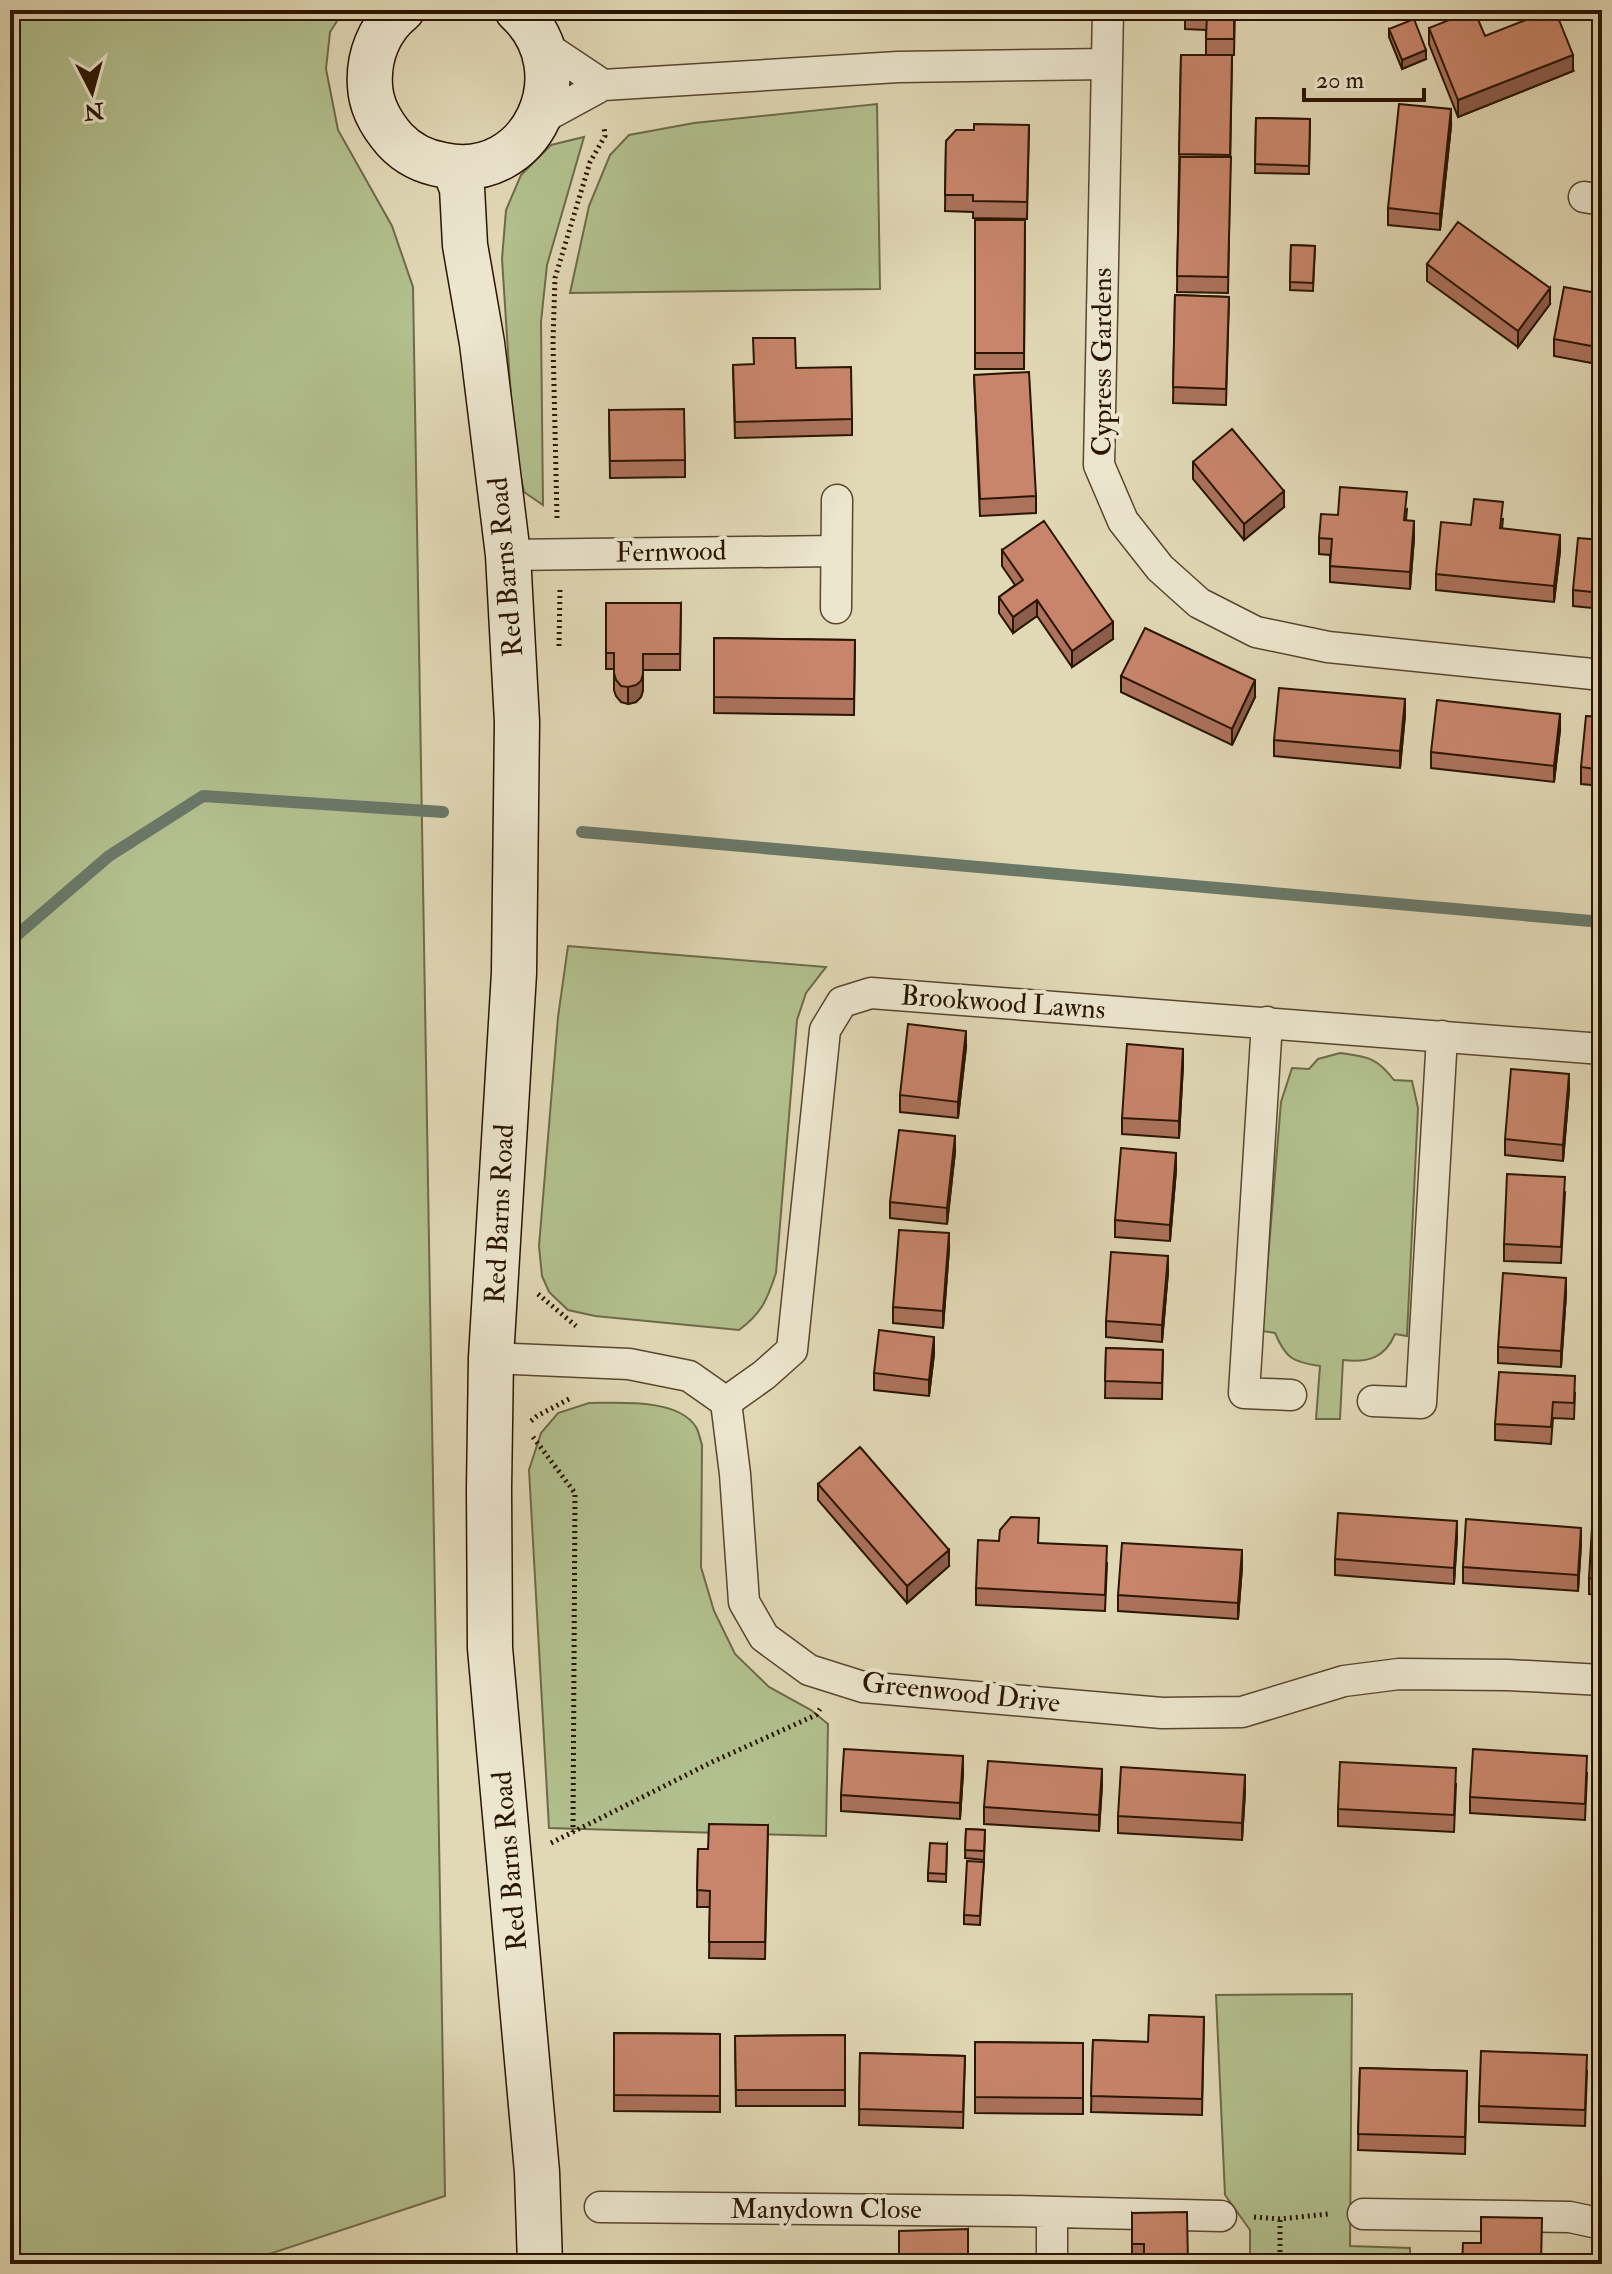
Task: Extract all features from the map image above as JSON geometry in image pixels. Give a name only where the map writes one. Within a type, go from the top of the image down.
[{"type":"street","points":[[402,10],[392,18],[376,42],[369,70],[371,99],[382,125],[401,147],[426,162],[454,168],[482,165],[507,153],[528,135],[537,121],[548,84],[546,57],[528,26]]},
{"type":"street","name":"Cypress Gardens","points":[[1108,10],[1099,465],[1123,521],[1160,568],[1199,603],[1256,632],[1328,647],[1602,675]]},
{"type":"street","points":[[528,26],[603,85]]},
{"type":"street","points":[[537,121],[603,85],[898,67],[1107,64]]},
{"type":"street","name":"Red Barns Road","points":[[454,168],[462,188],[465,245],[482,343],[508,555],[517,722],[514,973],[491,1370],[490,1648],[534,2142],[540,2264]]},
{"type":"street","points":[[836,608],[837,500]]},
{"type":"street","name":"Fernwood","points":[[508,555],[835,551]]},
{"type":"street","name":"Brookwood Lawns","points":[[726,1402],[792,1350],[825,1030],[842,1002],[871,993],[1602,1049]]},
{"type":"street","points":[[1267,1022],[1244,1393],[1291,1395]]},
{"type":"street","points":[[1373,1401],[1421,1403],[1442,1036]]},
{"type":"street","points":[[491,1370],[629,1364],[689,1376],[726,1402]]},
{"type":"street","name":"Greenwood Drive","points":[[726,1402],[735,1474],[744,1602],[764,1637],[809,1670],[863,1687],[1162,1713],[1242,1712],[1344,1681],[1399,1674],[1602,1680]]},
{"type":"street","name":"Manydown Close","points":[[600,2207],[1221,2216]]},
{"type":"street","points":[[1052,2212],[1052,2264]]},
{"type":"street","points":[[1363,2214],[1570,2217],[1602,2224]]},
{"type":"path","points":[[491,1370],[575,1493],[573,1832]]},
{"type":"path","points":[[549,1844],[712,1762],[816,1715],[843,1680]]},
{"type":"path","points":[[1221,2216],[1280,2219],[1363,2214]]},
{"type":"path","points":[[1280,2219],[1280,2264]]},
{"type":"green space","points":[[10,10],[344,10],[330,32],[326,69],[338,130],[392,226],[413,287],[445,2196],[239,2264],[10,2264]]},
{"type":"green space","points":[[877,104],[880,289],[570,293],[589,206],[610,155],[629,135],[694,123]]},
{"type":"green space","points":[[584,137],[547,265],[541,322],[543,505],[524,492],[514,445],[502,259],[506,210],[521,175],[551,145]]},
{"type":"green space","points":[[568,946],[826,967],[806,993],[797,1020],[776,1273],[763,1305],[739,1330],[595,1316],[568,1310],[549,1292],[542,1276],[539,1246],[558,1017]]},
{"type":"green space","points":[[1340,1053],[1371,1059],[1394,1080],[1412,1081],[1418,1108],[1407,1336],[1395,1334],[1386,1349],[1375,1357],[1360,1361],[1343,1360],[1340,1419],[1316,1419],[1320,1366],[1292,1358],[1275,1333],[1262,1331],[1281,1102],[1292,1068],[1309,1069],[1318,1059]]},
{"type":"green space","points":[[589,1403],[662,1407],[676,1411],[696,1427],[702,1445],[701,1567],[714,1611],[735,1654],[769,1687],[811,1710],[828,1724],[826,1836],[549,1828],[529,1470],[541,1433],[558,1413]]},
{"type":"green space","points":[[1352,1994],[1350,2246],[1410,2248],[1410,2264],[1250,2264],[1250,2230],[1225,2195],[1216,1995]]},
{"type":"building","points":[[1185,10],[1234,10],[1234,39],[1206,39],[1207,14],[1185,13]]},
{"type":"building","points":[[1474,10],[1485,36],[1555,10],[1573,55],[1458,100],[1429,28]]},
{"type":"building","points":[[1414,19],[1426,50],[1402,60],[1389,29]]},
{"type":"building","points":[[1181,55],[1232,55],[1230,155],[1179,154]]},
{"type":"building","points":[[1399,104],[1451,109],[1440,214],[1388,208]]},
{"type":"building","points":[[1256,118],[1310,119],[1309,166],[1255,164]]},
{"type":"building","points":[[974,124],[1029,125],[1027,202],[973,201],[973,195],[945,195],[946,141],[956,130],[974,130]]},
{"type":"building","points":[[1180,157],[1231,157],[1228,277],[1177,276]]},
{"type":"building","points":[[975,220],[1025,220],[1024,353],[975,353]]},
{"type":"building","points":[[1458,222],[1550,288],[1518,331],[1427,264]]},
{"type":"building","points":[[1291,245],[1315,246],[1313,283],[1290,282]]},
{"type":"building","points":[[1564,287],[1602,294],[1602,348],[1554,339]]},
{"type":"building","points":[[1175,295],[1229,297],[1226,389],[1173,387]]},
{"type":"building","points":[[753,338],[795,338],[796,368],[851,367],[852,419],[735,422],[733,365],[754,364]]},
{"type":"building","points":[[1029,372],[1036,496],[980,499],[974,375]]},
{"type":"building","points":[[684,409],[685,460],[610,461],[609,410]]},
{"type":"building","points":[[1232,429],[1284,491],[1244,524],[1193,462]]},
{"type":"building","points":[[1340,487],[1407,492],[1404,520],[1414,521],[1410,572],[1330,566],[1332,539],[1319,538],[1321,514],[1338,515]]},
{"type":"building","points":[[1474,499],[1503,502],[1500,528],[1560,535],[1554,586],[1436,574],[1441,522],[1471,525]]},
{"type":"building","points":[[1044,521],[1113,622],[1072,651],[1037,600],[1013,617],[999,597],[1023,580],[1002,550]]},
{"type":"building","points":[[1578,538],[1602,540],[1602,593],[1573,590]]},
{"type":"building","points":[[606,603],[681,603],[680,654],[643,654],[641,681],[628,687],[621,686],[614,673],[614,653],[606,653]]},
{"type":"building","points":[[1145,628],[1255,680],[1232,729],[1121,676]]},
{"type":"building","points":[[714,638],[855,640],[854,699],[714,697]]},
{"type":"building","points":[[1279,688],[1405,699],[1400,751],[1274,740]]},
{"type":"building","points":[[1437,700],[1560,714],[1554,766],[1431,752]]},
{"type":"building","points":[[1586,716],[1602,717],[1602,770],[1581,767]]},
{"type":"building","points":[[908,1024],[966,1031],[958,1102],[900,1095]]},
{"type":"building","points":[[1127,1044],[1183,1049],[1179,1121],[1122,1118]]},
{"type":"building","points":[[1511,1069],[1569,1074],[1563,1145],[1505,1139]]},
{"type":"building","points":[[899,1130],[955,1136],[947,1208],[890,1202]]},
{"type":"building","points":[[1121,1148],[1176,1153],[1170,1225],[1115,1220]]},
{"type":"building","points":[[1507,1174],[1565,1177],[1561,1247],[1504,1244]]},
{"type":"building","points":[[899,1230],[949,1233],[943,1311],[893,1307]]},
{"type":"building","points":[[1111,1252],[1168,1256],[1162,1325],[1106,1321]]},
{"type":"building","points":[[1503,1273],[1566,1278],[1561,1351],[1498,1347]]},
{"type":"building","points":[[879,1330],[934,1337],[929,1380],[874,1373]]},
{"type":"building","points":[[1106,1348],[1163,1350],[1162,1383],[1105,1381]]},
{"type":"building","points":[[1499,1372],[1575,1376],[1574,1403],[1553,1402],[1551,1427],[1495,1424]]},
{"type":"building","points":[[860,1447],[949,1550],[907,1586],[818,1484]]},
{"type":"building","points":[[1338,1513],[1457,1521],[1454,1568],[1335,1559]]},
{"type":"building","points":[[1011,1517],[1039,1518],[1038,1543],[1107,1546],[1105,1595],[976,1588],[978,1540],[999,1541],[1000,1530]]},
{"type":"building","points":[[1466,1519],[1581,1528],[1578,1575],[1463,1567]]},
{"type":"building","points":[[1592,1528],[1602,1528],[1602,1579],[1589,1578]]},
{"type":"building","points":[[1122,1543],[1242,1550],[1238,1603],[1118,1595]]},
{"type":"building","points":[[844,1749],[963,1756],[960,1803],[841,1795]]},
{"type":"building","points":[[1473,1749],[1587,1756],[1585,1804],[1470,1797]]},
{"type":"building","points":[[1598,1759],[1602,1759],[1602,1804],[1595,1804]]},
{"type":"building","points":[[988,1761],[1102,1769],[1099,1815],[984,1807]]},
{"type":"building","points":[[1340,1762],[1456,1768],[1454,1815],[1338,1809]]},
{"type":"building","points":[[1121,1767],[1245,1775],[1242,1823],[1118,1816]]},
{"type":"building","points":[[709,1824],[768,1825],[765,1942],[709,1942],[710,1891],[697,1890],[698,1849],[708,1849]]},
{"type":"building","points":[[966,1829],[985,1830],[984,1851],[965,1850]]},
{"type":"building","points":[[930,1843],[947,1844],[946,1874],[928,1873]]},
{"type":"building","points":[[967,1861],[984,1862],[980,1916],[964,1915]]},
{"type":"building","points":[[1149,2015],[1204,2017],[1202,2099],[1091,2096],[1093,2040],[1148,2042]]},
{"type":"building","points":[[614,2033],[720,2034],[720,2096],[614,2095]]},
{"type":"building","points":[[845,2035],[845,2090],[736,2090],[735,2036]]},
{"type":"building","points":[[975,2042],[1083,2043],[1083,2098],[975,2097]]},
{"type":"building","points":[[1481,2051],[1587,2055],[1585,2110],[1479,2106]]},
{"type":"building","points":[[860,2053],[965,2056],[963,2112],[859,2109]]},
{"type":"building","points":[[1360,2068],[1467,2071],[1465,2137],[1358,2134]]},
{"type":"building","points":[[1187,2212],[1188,2264],[1144,2264],[1144,2244],[1132,2244],[1132,2213]]},
{"type":"building","points":[[1481,2217],[1542,2218],[1541,2264],[1462,2264],[1463,2243],[1481,2243]]},
{"type":"building","points":[[968,2229],[968,2258],[954,2259],[954,2264],[899,2264],[899,2231]]},
{"type":"waterway","points":[[10,941],[109,856],[203,796],[443,812]]},
{"type":"waterway","points":[[582,832],[1602,922]]}]
